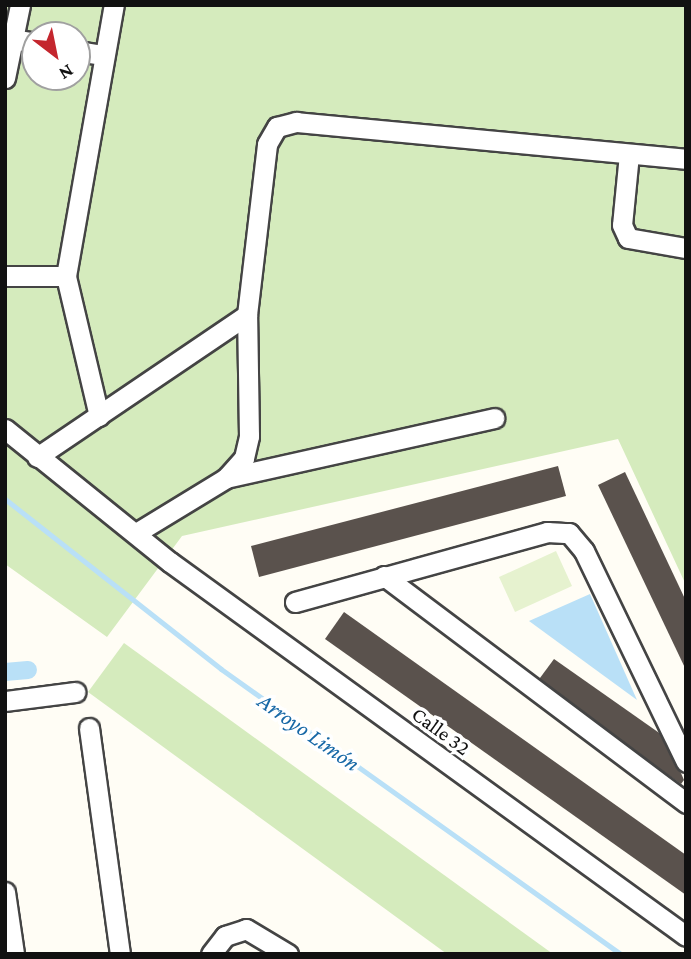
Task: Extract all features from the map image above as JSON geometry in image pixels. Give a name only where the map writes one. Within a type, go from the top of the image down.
[{"type":"street","points":[[5,78],[9,38],[20,5]]},
{"type":"street","points":[[99,415],[66,276],[102,55],[114,5]]},
{"type":"street","points":[[91,53],[102,55]]},
{"type":"street","points":[[135,533],[226,478],[244,458],[249,436],[247,315],[267,144],[277,127],[296,122],[686,159]]},
{"type":"street","points":[[629,154],[622,225],[628,238],[686,248]]},
{"type":"street","points":[[5,276],[66,276]]},
{"type":"street","points":[[37,457],[247,315]]},
{"type":"street","points":[[226,478],[494,418]]},
{"type":"street","name":"Calle 32","points":[[5,429],[170,562],[686,936]]},
{"type":"street","points":[[295,601],[547,532],[569,533],[584,551],[686,762]]},
{"type":"street","points":[[384,576],[686,803]]},
{"type":"street","points":[[5,701],[75,692]]},
{"type":"street","points":[[89,729],[120,954]]},
{"type":"street","points":[[5,892],[14,954]]},
{"type":"street","points":[[211,954],[225,936],[246,929],[288,954]]},
{"type":"green space","points":[[5,5],[686,5],[686,585],[618,439],[182,536],[107,637],[5,564]]},
{"type":"green space","points":[[556,551],[572,586],[515,612],[499,577]]},
{"type":"green space","points":[[124,643],[553,954],[447,954],[88,692]]},
{"type":"water","points":[[590,594],[637,700],[529,621]]},
{"type":"building","points":[[558,466],[566,496],[259,577],[251,546]]},
{"type":"building","points":[[625,472],[686,601],[686,670],[598,485]]},
{"type":"building","points":[[344,612],[686,855],[686,895],[325,639]]},
{"type":"building","points":[[554,659],[665,737],[684,780],[681,784],[537,682]]},
{"type":"waterway","name":"Arroyo Limón","points":[[5,499],[221,669],[621,954]]},
{"type":"waterway","points":[[5,672],[28,670]]}]
